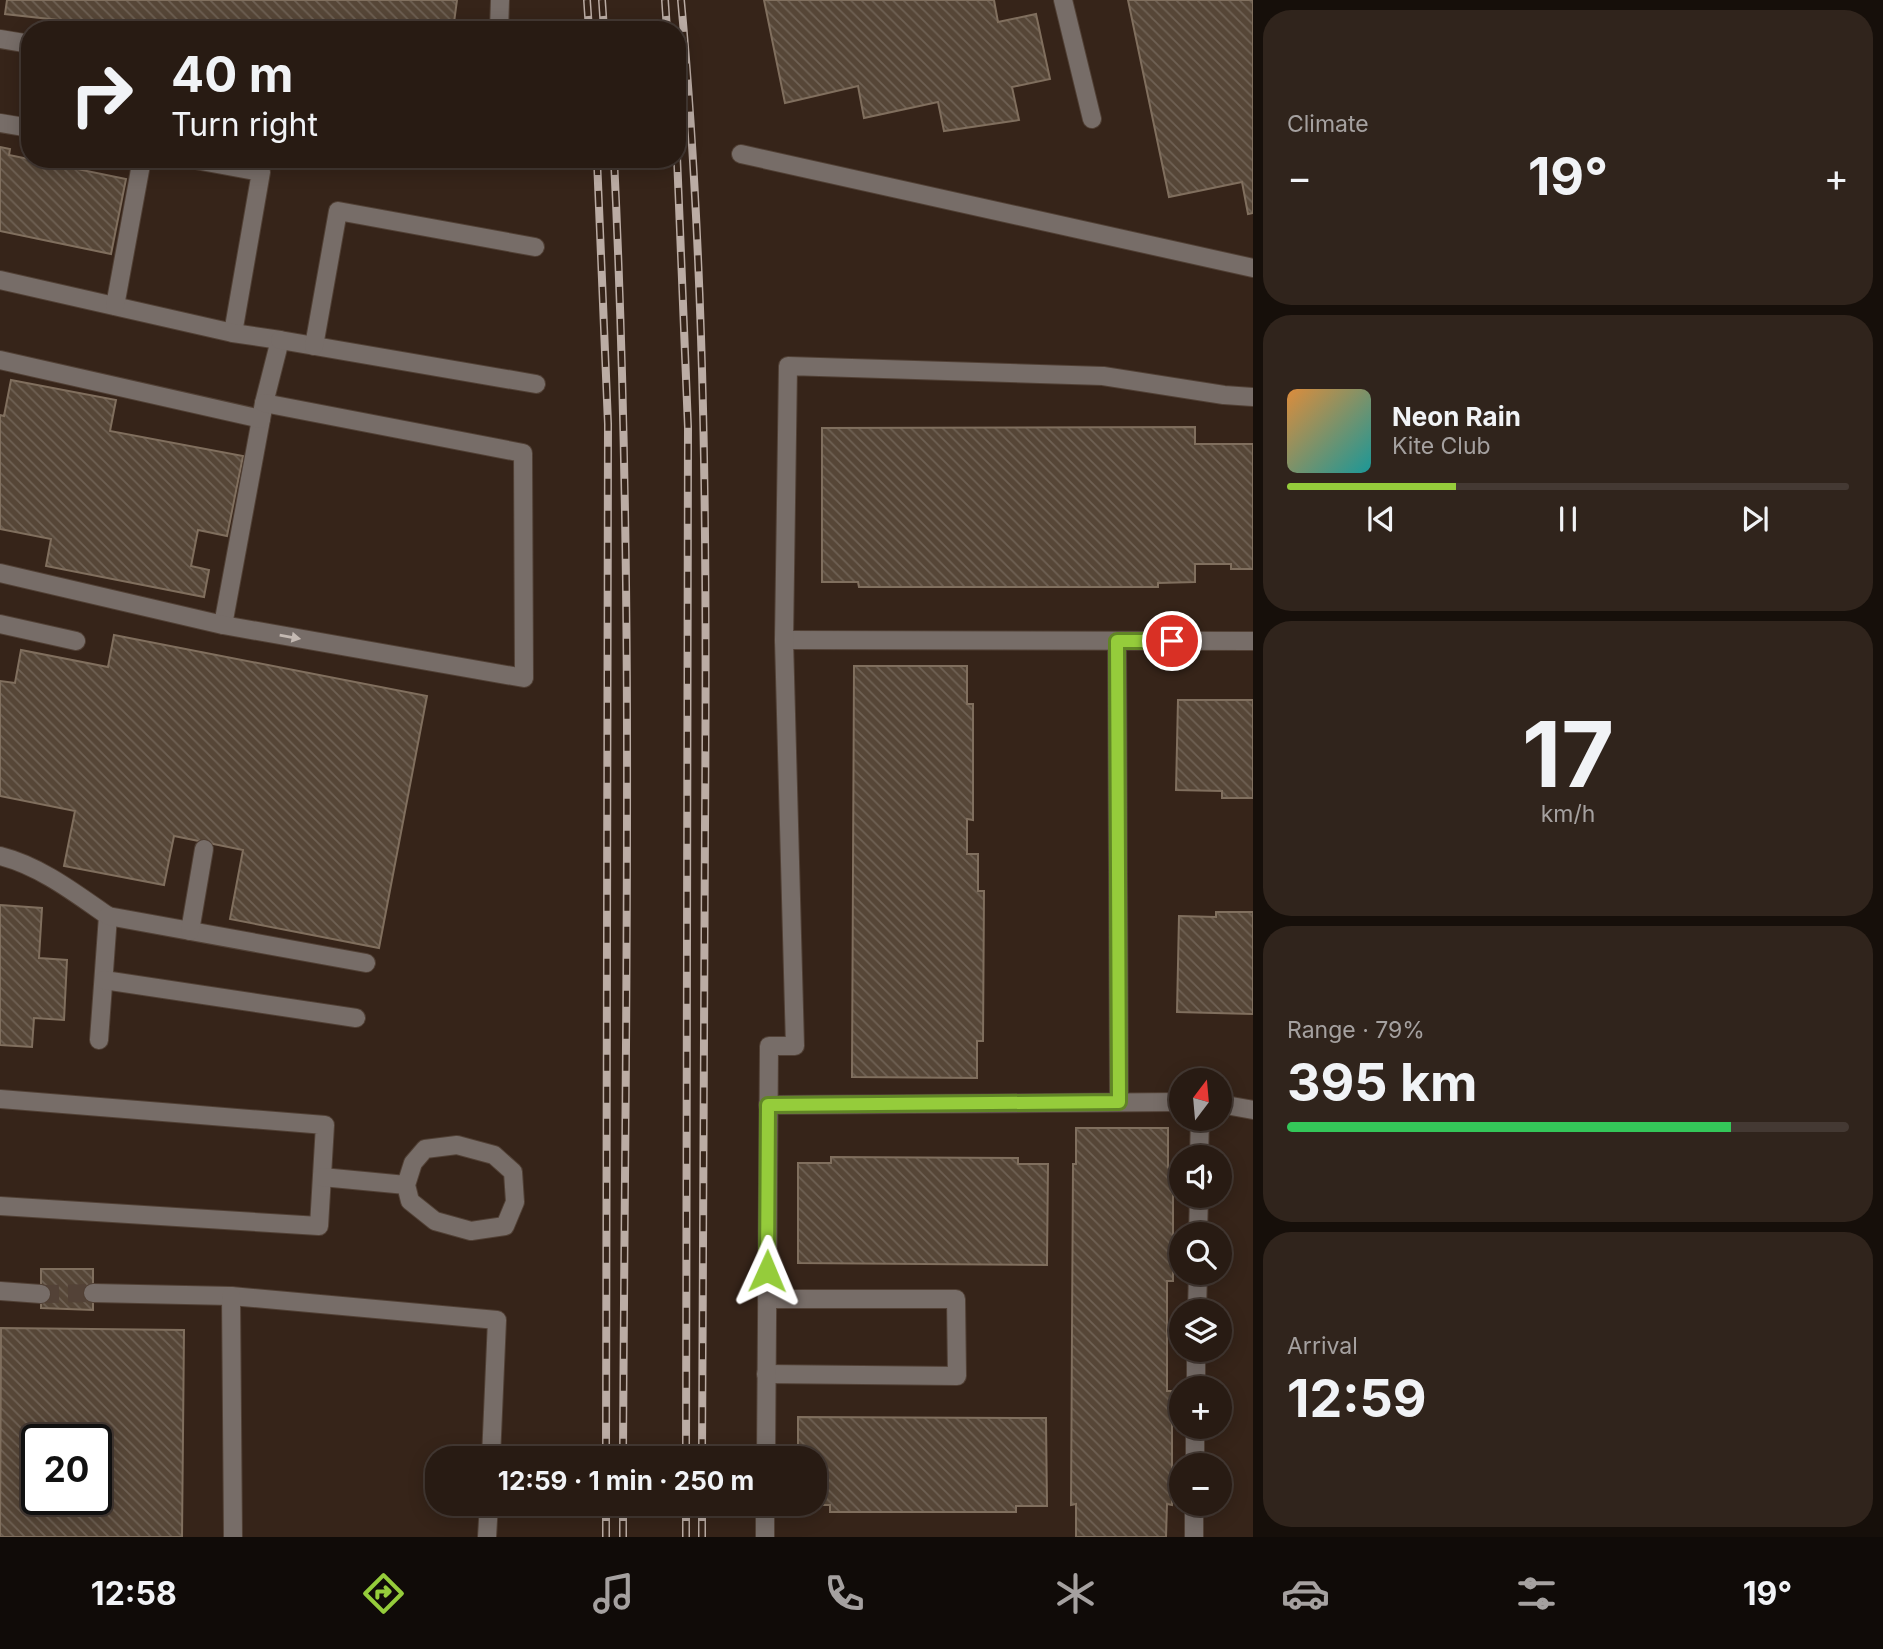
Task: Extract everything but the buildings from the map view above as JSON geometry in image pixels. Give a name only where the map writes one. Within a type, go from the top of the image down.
[{"type":"lane","points":[[499,21],[500,0]]},
{"type":"lane","points":[[1063,0],[1092,119]]},
{"type":"lane","points":[[0,39],[21,42]]},
{"type":"lane","points":[[0,123],[21,126]]},
{"type":"lane","points":[[741,154],[1253,268]]},
{"type":"lane","points":[[115,306],[140,168]]},
{"type":"lane","points":[[233,333],[261,172],[254,168]]},
{"type":"lane","points":[[314,346],[338,211],[535,247]]},
{"type":"lane","points":[[0,280],[233,333],[536,384]]},
{"type":"lane","points":[[223,625],[262,411],[280,340]]},
{"type":"lane","points":[[0,359],[262,411],[523,453],[524,678],[223,625],[0,573]]},
{"type":"lane","points":[[766,1446],[769,1046],[795,1046],[784,640],[788,366],[1103,376],[1253,397]]},
{"type":"lane","points":[[0,624],[76,640]]},
{"type":"lane","points":[[784,640],[1253,641]]},
{"type":"lane","points":[[1117,641],[1119,1102]]},
{"type":"lane","points":[[190,931],[204,849]]},
{"type":"lane","points":[[0,856],[15,859],[61,883],[108,916],[366,963]]},
{"type":"lane","points":[[99,1040],[108,916]]},
{"type":"lane","points":[[104,980],[356,1018]]},
{"type":"lane","points":[[0,1099],[325,1125],[319,1226],[0,1206]]},
{"type":"lane","points":[[768,1105],[1169,1102]]},
{"type":"lane","points":[[1232,1106],[1253,1110]]},
{"type":"lane","points":[[457,1145],[494,1155],[513,1172],[515,1202],[505,1226],[471,1231],[435,1221],[410,1202],[406,1185],[412,1163],[425,1149],[457,1145]]},
{"type":"lane","points":[[323,1177],[406,1185]]},
{"type":"lane","points":[[0,1291],[41,1294]]},
{"type":"lane","points":[[93,1293],[231,1296],[497,1320],[492,1446]]},
{"type":"lane","points":[[231,1296],[233,1537]]},
{"type":"lane","points":[[766,1374],[957,1376],[956,1299],[767,1298]]},
{"type":"lane","points":[[487,1537],[488,1516]]},
{"type":"lane","points":[[765,1516],[765,1537]]},
{"type":"lane","points":[[1194,1516],[1194,1537]]},
{"type":"tunnel","points":[[41,1294],[93,1293]]},
{"type":"railway","points":[[587,0],[588,21]]},
{"type":"railway","points":[[602,0],[603,21]]},
{"type":"railway","points":[[665,0],[666,21]]},
{"type":"railway","points":[[681,0],[683,21]]},
{"type":"railway","points":[[686,64],[696,207],[705,517],[702,1446]]},
{"type":"railway","points":[[597,168],[608,424],[606,1446]]},
{"type":"railway","points":[[614,168],[625,484],[627,646],[623,1446]]},
{"type":"railway","points":[[677,168],[688,427],[686,1446]]},
{"type":"railway","points":[[606,1516],[606,1537]]},
{"type":"railway","points":[[623,1516],[623,1537]]},
{"type":"railway","points":[[686,1516],[686,1537]]},
{"type":"railway","points":[[702,1516],[702,1537]]},
{"type":"route","points":[[767,1271],[768,1105],[1119,1102],[1117,641],[1172,641]]}]
